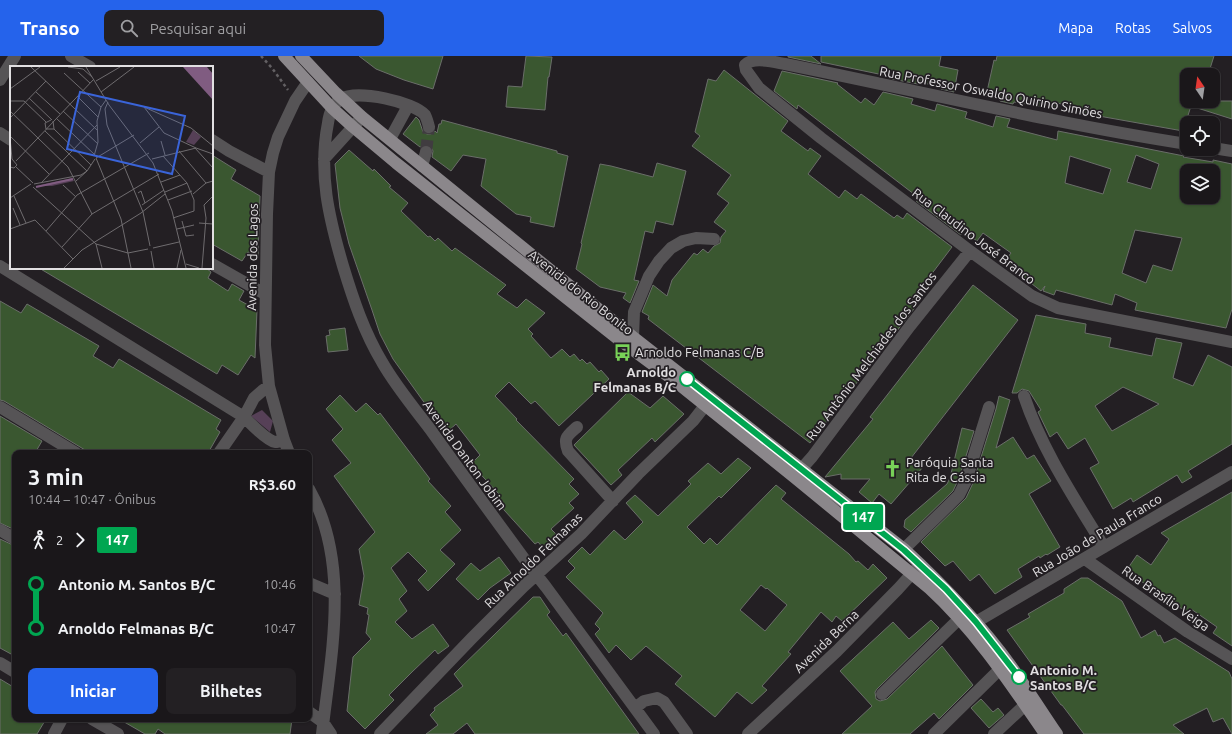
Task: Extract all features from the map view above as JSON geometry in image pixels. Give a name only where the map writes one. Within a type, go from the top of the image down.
[{"type":"main road","name":"Avenida do Rio Bonito","points":[[284,56],[332,108],[353,127],[480,231],[708,402],[798,473],[904,550],[920,564],[940,582],[976,622],[1010,665],[1057,734]]},
{"type":"main road","name":"Avenida do Rio Bonito","points":[[301,56],[362,117],[633,337],[708,402]]},
{"type":"main road","name":"Avenida do Rio Bonito","points":[[798,473],[947,605],[1000,669],[1045,734]]},
{"type":"street","points":[[0,80],[15,56]]},
{"type":"street","points":[[71,56],[88,66]]},
{"type":"street","name":"Rua Professor Oswaldo Quirino Simões","points":[[746,66],[748,62],[755,60],[785,64],[1010,111],[1142,137],[1180,143]]},
{"type":"street","name":"Rua Claudino José Branco","points":[[746,66],[746,70],[759,88],[821,138],[1032,296],[1058,308],[1232,342]]},
{"type":"street","name":"Avenida dos Lagos","points":[[288,450],[269,386],[265,345],[269,172],[278,136],[295,101],[308,82]]},
{"type":"street","points":[[332,108],[342,98],[364,95],[383,98],[417,109],[425,115],[429,127]]},
{"type":"street","points":[[390,139],[408,106]]},
{"type":"street","name":"Avenida Danton Jobim","points":[[332,108],[328,123],[324,159],[324,173],[329,216],[350,290],[368,336],[382,363],[654,734]]},
{"type":"street","points":[[324,159],[362,117]]},
{"type":"street","points":[[0,133],[10,139]]},
{"type":"street","points":[[213,141],[229,151],[269,172]]},
{"type":"street","points":[[1220,149],[1232,151]]},
{"type":"street","points":[[422,166],[426,152]]},
{"type":"street","points":[[633,337],[634,312],[649,276],[659,261],[671,248],[683,241],[696,238],[714,239]]},
{"type":"street","name":"Rua Antônio Melchiades dos Santos","points":[[798,473],[910,326],[970,251]]},
{"type":"street","points":[[213,265],[265,294]]},
{"type":"street","points":[[0,266],[244,417],[271,441],[276,442],[284,440]]},
{"type":"street","points":[[222,450],[244,417],[254,398],[269,386]]},
{"type":"street","points":[[1024,396],[1029,412],[1047,450],[1104,547]]},
{"type":"street","name":"Rua Arnoldo Felmanas","points":[[380,734],[472,638],[536,575],[581,534],[693,421],[708,402]]},
{"type":"street","points":[[904,550],[959,495],[966,481],[989,407]]},
{"type":"street","points":[[0,408],[71,450]]},
{"type":"street","points":[[577,427],[567,436],[565,443],[568,451],[613,501]]},
{"type":"street","name":"Rua João de Paula Franco","points":[[976,622],[1232,472]]},
{"type":"street","points":[[312,494],[318,505],[330,546],[335,594],[333,634],[322,728]]},
{"type":"street","points":[[0,530],[12,537]]},
{"type":"street","name":"Rua Brasílio Veiga","points":[[1085,559],[1188,632],[1232,659]]},
{"type":"street","name":"Avenida Berna","points":[[748,734],[837,651],[920,564]]},
{"type":"street","points":[[312,584],[335,594]]},
{"type":"street","points":[[882,694],[959,619]]},
{"type":"street","points":[[0,663],[12,670]]},
{"type":"street","points":[[934,734],[1000,669]]},
{"type":"street","points":[[635,708],[644,701],[657,698],[664,702],[687,734]]},
{"type":"street","points":[[994,734],[1025,706]]},
{"type":"street","points":[[312,716],[322,728],[331,734]]},
{"type":"street","points":[[54,734],[60,722]]},
{"type":"street","points":[[97,722],[118,734]]},
{"type":"path","points":[[261,56],[282,81],[295,101]]},
{"type":"shaded area","points":[[262,410],[273,421],[270,432],[251,416]]},
{"type":"building","points":[[359,56],[443,56],[433,89],[376,69]]},
{"type":"building","points":[[526,56],[552,57],[548,77],[545,110],[506,107],[508,86],[522,87]]},
{"type":"building","points":[[811,56],[821,64],[788,57]]},
{"type":"building","points":[[821,56],[941,56],[939,66],[958,70],[954,92],[941,89],[942,87],[919,82],[918,84],[892,79],[893,77],[821,62]]},
{"type":"building","points":[[997,56],[1214,56],[1210,68],[1180,68],[1180,108],[1190,108],[1188,116],[1180,116],[1180,130],[1082,113],[1084,109],[1057,103],[1055,109],[1014,102],[1013,104],[986,96],[994,60],[996,61]]},
{"type":"building","points":[[724,70],[788,121],[781,131],[808,151],[810,148],[821,156],[808,174],[839,198],[845,190],[857,199],[861,194],[894,218],[897,215],[903,219],[907,213],[952,247],[912,300],[917,305],[810,443],[648,319],[649,316],[642,312],[653,285],[667,296],[672,280],[694,253],[697,255],[703,249],[708,253],[714,246],[720,243],[721,237],[726,231],[714,222],[729,203],[717,194],[731,175],[692,146],[700,136],[695,132],[708,79],[716,81]]},
{"type":"building","points":[[782,71],[838,83],[837,84],[861,103],[865,98],[874,105],[883,92],[913,99],[911,104],[935,111],[937,104],[967,112],[965,118],[993,127],[996,116],[1010,119],[1007,127],[1057,140],[1058,131],[1184,156],[1183,157],[1213,162],[1213,160],[1232,164],[1232,309],[1226,328],[1135,310],[1137,303],[1115,294],[1112,305],[1056,290],[1054,295],[1043,291],[1045,286],[1041,291],[1004,262],[1011,253],[983,233],[977,241],[964,232],[961,235],[916,201],[919,198],[798,105],[797,109],[774,91]],"holes":[[[1136,155],[1159,164],[1151,189],[1127,182]],[[1070,156],[1111,169],[1103,194],[1065,183]],[[1135,230],[1182,238],[1172,271],[1153,265],[1146,283],[1122,273]]]},
{"type":"building","points":[[1220,101],[1232,101],[1232,119],[1197,108],[1220,108]]},
{"type":"building","points":[[416,117],[419,120],[423,132],[427,134],[431,134],[435,131],[437,133],[439,124],[441,124],[442,120],[557,151],[557,153],[568,156],[554,227],[530,222],[531,217],[516,214],[481,186],[486,159],[463,155],[451,171],[432,157],[433,151],[431,147],[425,145],[420,147],[403,134]]},
{"type":"building","points":[[349,150],[373,171],[374,169],[391,186],[389,187],[408,203],[401,211],[428,237],[430,236],[435,241],[438,238],[452,251],[455,248],[506,285],[497,294],[517,308],[526,299],[545,313],[528,329],[533,334],[531,336],[551,358],[562,349],[570,357],[574,354],[580,361],[582,359],[587,364],[590,362],[599,372],[601,370],[609,379],[559,426],[535,401],[531,404],[509,382],[495,396],[517,419],[516,420],[574,479],[569,484],[579,494],[569,503],[574,508],[551,529],[559,537],[545,550],[538,542],[535,544],[494,499],[499,494],[471,464],[480,455],[456,424],[446,433],[393,359],[380,334],[349,244],[340,208],[335,164]]},
{"type":"building","points":[[213,156],[236,170],[231,179],[260,196],[258,258],[248,252],[242,261],[213,245]]},
{"type":"building","points":[[657,163],[686,171],[673,225],[656,221],[653,233],[645,231],[634,280],[639,281],[630,303],[623,298],[626,293],[600,287],[576,269],[581,243],[600,164],[653,177]]},
{"type":"building","points":[[41,269],[207,269],[211,272],[208,278],[228,291],[232,284],[244,291],[239,300],[257,310],[255,358],[251,355],[238,375],[222,365],[217,374]]},
{"type":"building","points":[[973,285],[1018,320],[911,458],[923,467],[891,504],[879,494],[872,503],[859,492],[870,479],[841,479],[841,474],[825,477],[873,419],[870,417]]},
{"type":"building","points":[[0,301],[21,313],[27,304],[99,346],[93,356],[113,368],[119,359],[221,420],[216,429],[220,432],[210,450],[85,450],[0,400]]},
{"type":"building","points":[[1036,315],[1086,324],[1085,333],[1111,338],[1109,347],[1152,356],[1156,338],[1182,343],[1173,378],[1193,386],[1208,355],[1232,367],[1232,444],[1188,471],[1192,477],[1182,483],[1177,475],[1133,502],[1131,498],[1113,509],[1090,468],[1099,463],[1085,438],[1068,449],[1057,432],[1050,437],[1038,412],[1041,410],[1029,391],[1022,389],[1017,393],[1012,393]],"holes":[[[1123,387],[1159,404],[1112,431],[1095,406]]]},
{"type":"building","points":[[345,328],[348,350],[328,352],[326,336],[330,335],[329,330]]},
{"type":"building","points":[[628,392],[650,408],[663,396],[684,414],[655,442],[652,438],[618,470],[622,475],[611,485],[574,445]]},
{"type":"building","points":[[340,395],[356,412],[366,403],[378,415],[380,413],[430,479],[428,481],[451,506],[445,512],[461,530],[440,550],[455,564],[428,591],[418,580],[427,571],[408,552],[391,568],[407,591],[399,599],[407,611],[395,622],[412,639],[433,624],[449,646],[438,654],[435,650],[412,672],[389,695],[394,700],[365,729],[347,711],[353,657],[371,639],[366,633],[369,615],[367,614],[368,608],[359,605],[364,576],[359,549],[375,532],[334,476],[351,463],[332,440],[343,429],[326,409]]},
{"type":"building","points":[[999,396],[1010,400],[996,448],[1013,437],[1027,459],[1034,455],[1051,481],[1029,494],[1060,547],[1040,558],[1039,556],[1018,569],[1022,577],[995,594],[979,574],[970,581],[953,561],[945,566],[921,542],[966,498],[973,483]]},
{"type":"building","points":[[0,416],[42,441],[37,450],[12,450],[12,529],[0,523]]},
{"type":"building","points":[[962,428],[974,431],[959,478],[953,491],[911,532],[904,527],[905,520],[947,484],[950,478]]},
{"type":"building","points":[[738,458],[751,468],[721,498],[719,496],[687,527],[704,544],[710,538],[717,545],[776,485],[786,493],[781,499],[849,554],[856,562],[858,561],[868,570],[873,564],[887,578],[842,621],[836,616],[832,622],[821,612],[788,652],[791,654],[762,686],[767,690],[752,704],[737,692],[715,717],[675,684],[682,676],[646,646],[631,660],[616,645],[609,653],[595,634],[600,629],[595,624],[603,613],[566,577],[575,568],[568,561],[582,547],[590,555],[614,530],[625,540],[643,522],[626,503],[635,495],[658,516],[691,484],[688,481],[708,463],[721,474]],"holes":[[[761,585],[766,589],[767,588],[787,605],[765,631],[740,610]]]},
{"type":"building","points":[[1232,492],[1232,646],[1213,633],[1217,627],[1191,609],[1188,613],[1126,571],[1137,555],[1151,565],[1169,539],[1161,533]]},
{"type":"building","points":[[0,539],[12,545],[12,652],[11,654],[0,648]]},
{"type":"building","points":[[499,557],[511,573],[490,588],[478,600],[456,579],[471,563],[480,571]]},
{"type":"building","points":[[1081,578],[1088,578],[1122,601],[1141,638],[1155,630],[1158,636],[1160,635],[1164,643],[1175,638],[1229,672],[1232,679],[1232,734],[1223,718],[1213,722],[1207,708],[1173,725],[1184,734],[1084,734],[1061,705],[1007,630],[1030,617],[1028,614],[1064,593],[1064,589]]},
{"type":"building","points":[[533,597],[540,597],[550,612],[547,615],[563,636],[566,633],[639,734],[475,734],[467,723],[453,734],[426,734],[438,725],[430,715],[435,710],[434,708],[463,686],[454,674]]},
{"type":"building","points":[[931,620],[939,628],[877,689],[875,692],[876,699],[880,701],[887,699],[942,646],[973,685],[939,719],[934,713],[910,734],[842,734],[872,706],[840,671],[893,622],[909,639]]},
{"type":"building","points":[[0,679],[12,686],[12,722],[44,722],[37,734],[0,734]]},
{"type":"building","points":[[981,699],[993,712],[998,708],[1004,715],[989,728],[971,708]]},
{"type":"building","points":[[124,722],[292,722],[290,734],[165,734],[158,729],[155,734],[145,734]]},
{"type":"tunnel","points":[[426,152],[429,127]]},
{"type":"bus line","name":"147","points":[[687,379],[904,550],[940,582],[976,622],[1019,677]]},
{"type":"place","name":"Arnoldo Felmanas C/B","points":[[622,352]]},
{"type":"place","name":"Arnoldo Felmanas B/C","points":[[687,379]]},
{"type":"place","name":"Paróquia Santa Rita de Cássia","points":[[893,469]]},
{"type":"place","name":"Antonio M. Santos B/C","points":[[1019,677]]}]
